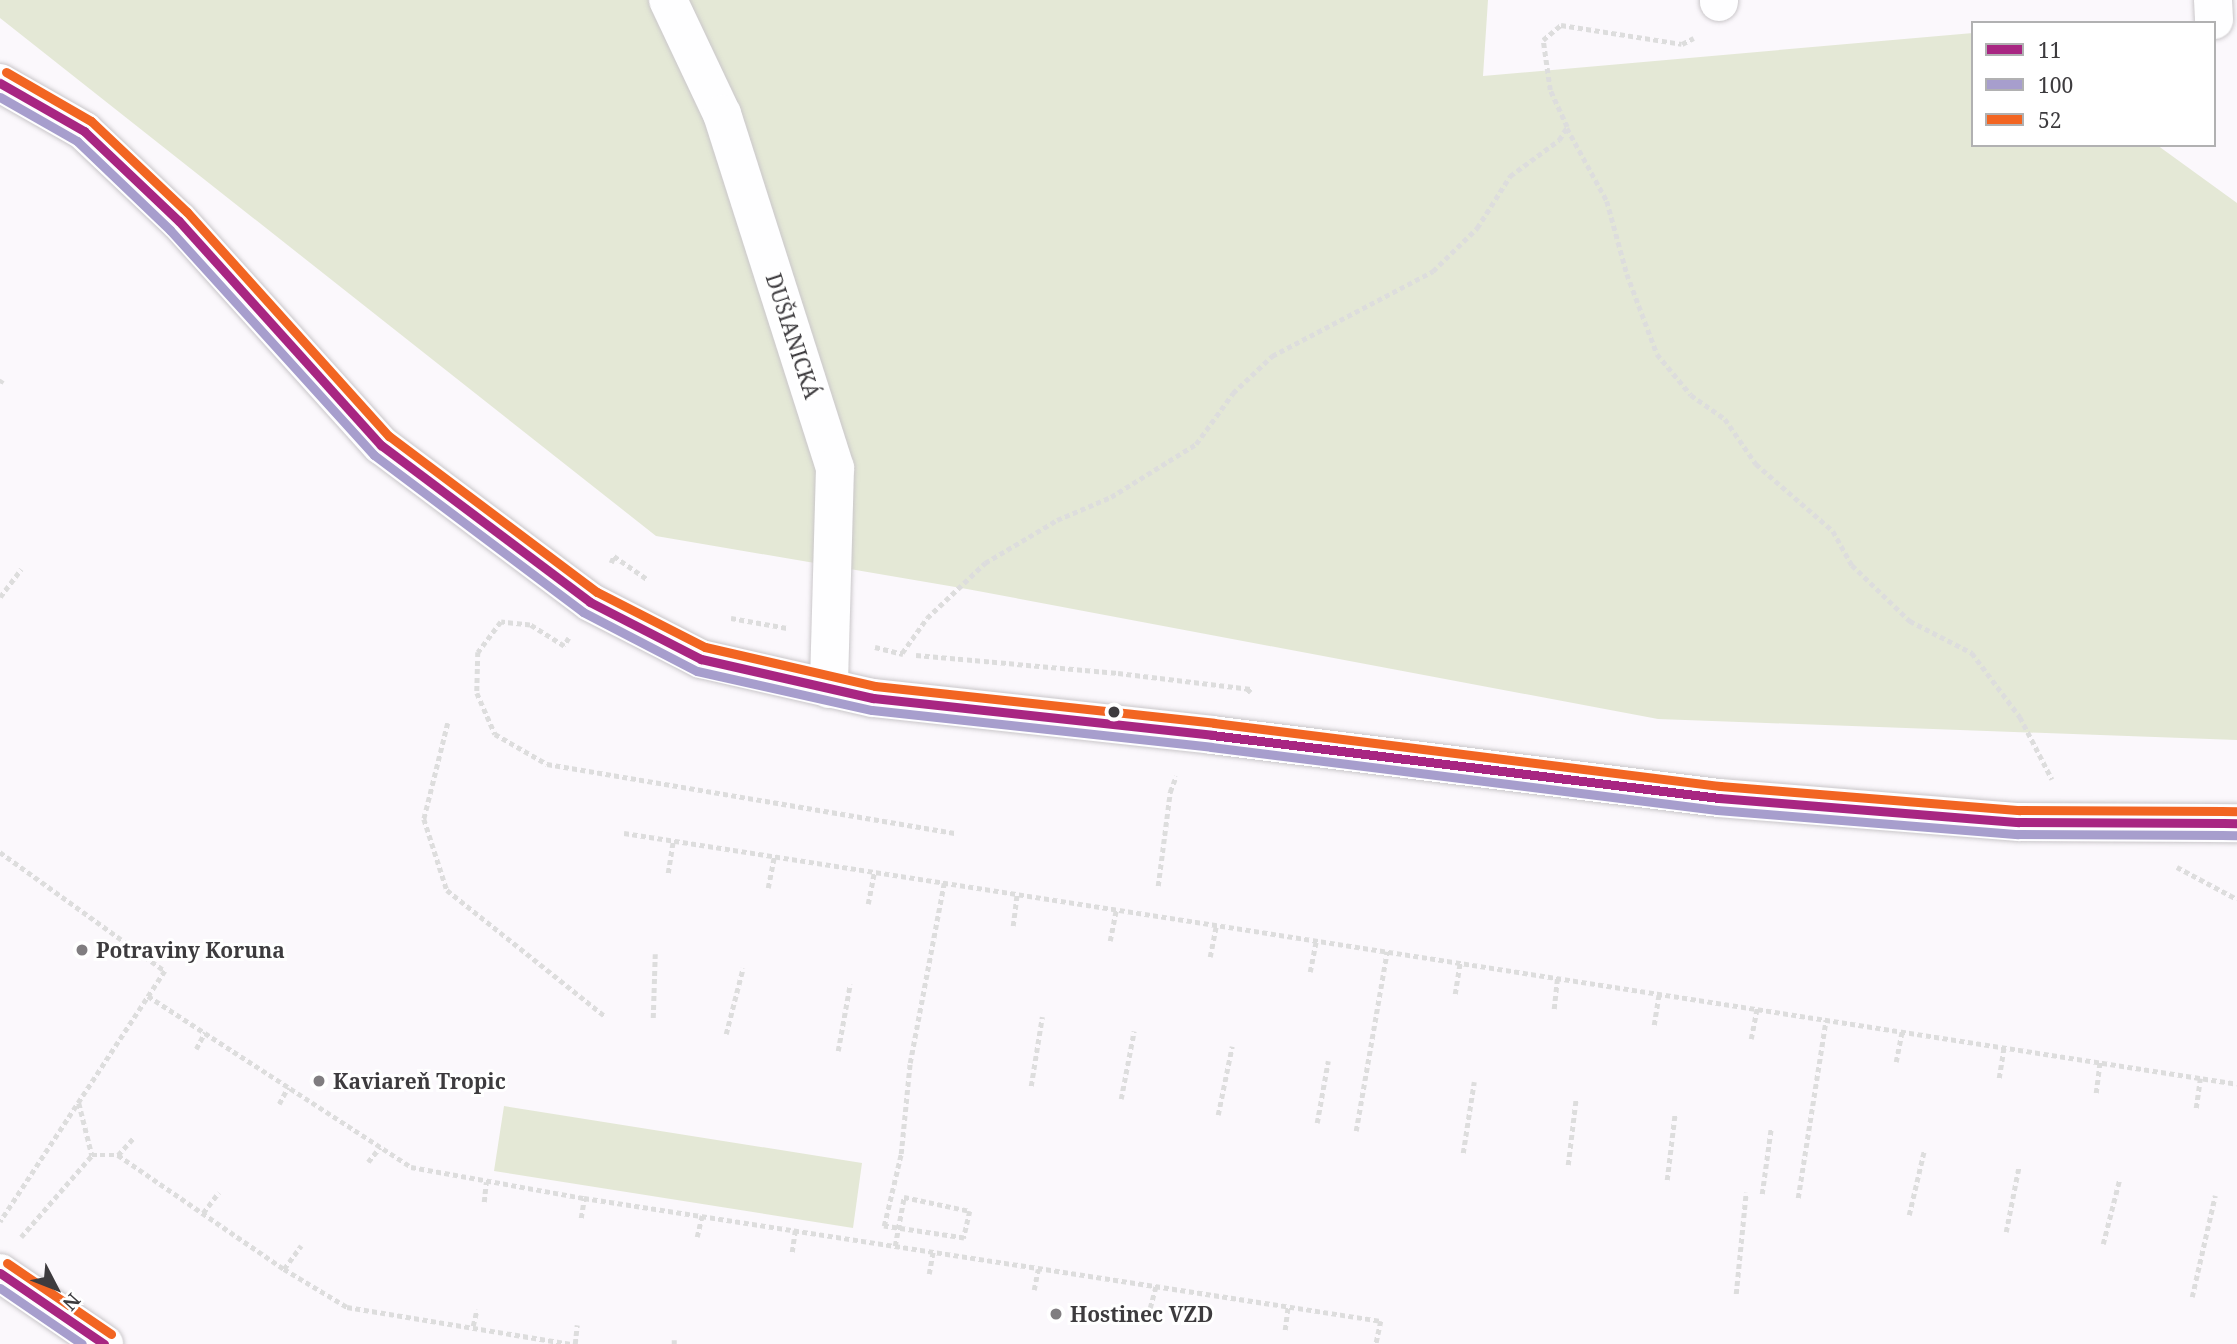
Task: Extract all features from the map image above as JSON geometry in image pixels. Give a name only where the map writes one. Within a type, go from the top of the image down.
[{"type":"street","name":"DUŠIANICKÁ","points":[[668,0],[722,114],[835,468],[829,689]]},
{"type":"street","points":[[0,83],[84,131],[94,140],[179,221],[381,444],[590,602],[701,659],[873,698],[1212,735],[1719,798],[2019,822],[2237,823]]},
{"type":"street","points":[[13,1282],[104,1344]]},
{"type":"path","points":[[1719,1],[1703,33],[1682,44],[1561,25],[1543,40],[1550,90],[1607,201],[1627,274],[1657,354],[1691,395],[1724,419],[1756,464],[1833,531],[1852,565],[1910,621],[1972,653],[2020,717],[2058,791],[2082,822]]},
{"type":"path","points":[[902,654],[927,618],[985,563],[1057,520],[1111,497],[1196,444],[1233,393],[1272,356],[1433,271],[1477,229],[1510,176],[1559,141],[1567,127]]},
{"type":"path","points":[[656,585],[614,556],[564,646],[530,625],[500,622],[478,652],[477,693],[495,734],[547,764],[956,833]]},
{"type":"path","points":[[0,597],[20,569]]},
{"type":"path","points":[[725,619],[736,618],[902,654],[1118,673],[1251,689],[1212,735]]},
{"type":"path","points":[[448,723],[424,819],[446,890],[606,1017]]},
{"type":"path","points":[[1158,886],[1172,780]]},
{"type":"path","points":[[624,833],[2237,1084]]},
{"type":"path","points":[[668,873],[673,841]]},
{"type":"path","points":[[0,852],[165,971],[0,1223],[22,1237],[92,1155],[118,1155],[284,1269],[347,1307],[573,1344],[576,1325]]},
{"type":"path","points":[[768,888],[774,856]]},
{"type":"path","points":[[2175,866],[2237,899]]},
{"type":"path","points":[[868,904],[874,872]]},
{"type":"path","points":[[895,1246],[904,1197],[970,1211],[964,1238],[884,1226],[901,1154],[910,1063],[944,883]]},
{"type":"path","points":[[1013,926],[1017,894]]},
{"type":"path","points":[[1110,941],[1116,909]]},
{"type":"path","points":[[1210,957],[1216,925]]},
{"type":"path","points":[[1310,972],[1316,940]]},
{"type":"path","points":[[1356,1130],[1387,952]]},
{"type":"path","points":[[653,1018],[654,954]]},
{"type":"path","points":[[1455,994],[1460,963]]},
{"type":"path","points":[[726,1034],[743,968]]},
{"type":"path","points":[[1554,1009],[1557,978]]},
{"type":"path","points":[[838,1051],[850,984]]},
{"type":"path","points":[[1654,1025],[1659,994]]},
{"type":"path","points":[[148,996],[411,1167],[584,1198],[1381,1321],[1376,1344]]},
{"type":"path","points":[[1751,1040],[1757,1009]]},
{"type":"path","points":[[1031,1086],[1042,1017]]},
{"type":"path","points":[[1798,1198],[1826,1020]]},
{"type":"path","points":[[1121,1099],[1134,1031]]},
{"type":"path","points":[[196,1049],[205,1032]]},
{"type":"path","points":[[1896,1062],[1902,1032]]},
{"type":"path","points":[[1218,1115],[1232,1046]]},
{"type":"path","points":[[1998,1078],[2004,1048]]},
{"type":"path","points":[[1317,1123],[1328,1061]]},
{"type":"path","points":[[2096,1093],[2100,1062]]},
{"type":"path","points":[[2196,1108],[2200,1077]]},
{"type":"path","points":[[1463,1153],[1474,1082]]},
{"type":"path","points":[[279,1104],[288,1087]]},
{"type":"path","points":[[1568,1165],[1576,1098]]},
{"type":"path","points":[[79,1102],[92,1155]]},
{"type":"path","points":[[1667,1180],[1675,1113]]},
{"type":"path","points":[[1762,1194],[1771,1128]]},
{"type":"path","points":[[118,1155],[135,1136]]},
{"type":"path","points":[[368,1162],[380,1147]]},
{"type":"path","points":[[1909,1215],[1924,1152]]},
{"type":"path","points":[[2006,1232],[2019,1166]]},
{"type":"path","points":[[2104,1244],[2119,1181]]},
{"type":"path","points":[[484,1202],[485,1182]]},
{"type":"path","points":[[202,1213],[219,1192]]},
{"type":"path","points":[[1736,1294],[1746,1192]]},
{"type":"path","points":[[2192,1297],[2214,1196]]},
{"type":"path","points":[[581,1218],[584,1198]]},
{"type":"path","points":[[697,1237],[702,1216]]},
{"type":"path","points":[[792,1252],[795,1230]]},
{"type":"path","points":[[284,1269],[301,1246]]},
{"type":"path","points":[[929,1274],[933,1252]]},
{"type":"path","points":[[1034,1290],[1038,1269]]},
{"type":"path","points":[[1150,1308],[1156,1286]]},
{"type":"path","points":[[1285,1330],[1288,1307]]},
{"type":"path","points":[[473,1326],[477,1308]]},
{"type":"green space","points":[[0,0],[1488,0],[1483,76],[1971,33],[1971,147],[2160,147],[2237,203],[2237,740],[1658,719],[967,589],[656,536],[0,18]]},
{"type":"green space","points":[[504,1106],[862,1163],[853,1228],[494,1171]]},
{"type":"transit line","name":"52","points":[[6,72],[91,121],[187,212],[389,436],[597,592],[705,647],[875,686],[1214,723],[1720,786],[2020,810],[2237,811]]},
{"type":"transit line","name":"11","points":[[0,83],[84,131],[179,221],[381,445],[590,602],[701,659],[873,698],[1212,735],[1719,798],[2019,822],[2237,823]]},
{"type":"transit line","name":"100","points":[[0,97],[77,141],[170,230],[374,455],[583,612],[697,671],[872,710],[1211,747],[1717,810],[2018,834],[2237,835]]},
{"type":"transit line","name":"52","points":[[7,1263],[111,1334]]},
{"type":"transit line","name":"11","points":[[0,1273],[104,1344]]},
{"type":"transit line","name":"100","points":[[0,1288],[82,1344]]},
{"type":"place","name":"Potraviny Koruna","points":[[82,950]]},
{"type":"place","name":"Kaviareň Tropic","points":[[319,1081]]},
{"type":"place","name":"Hostinec VZD","points":[[1056,1314]]}]
